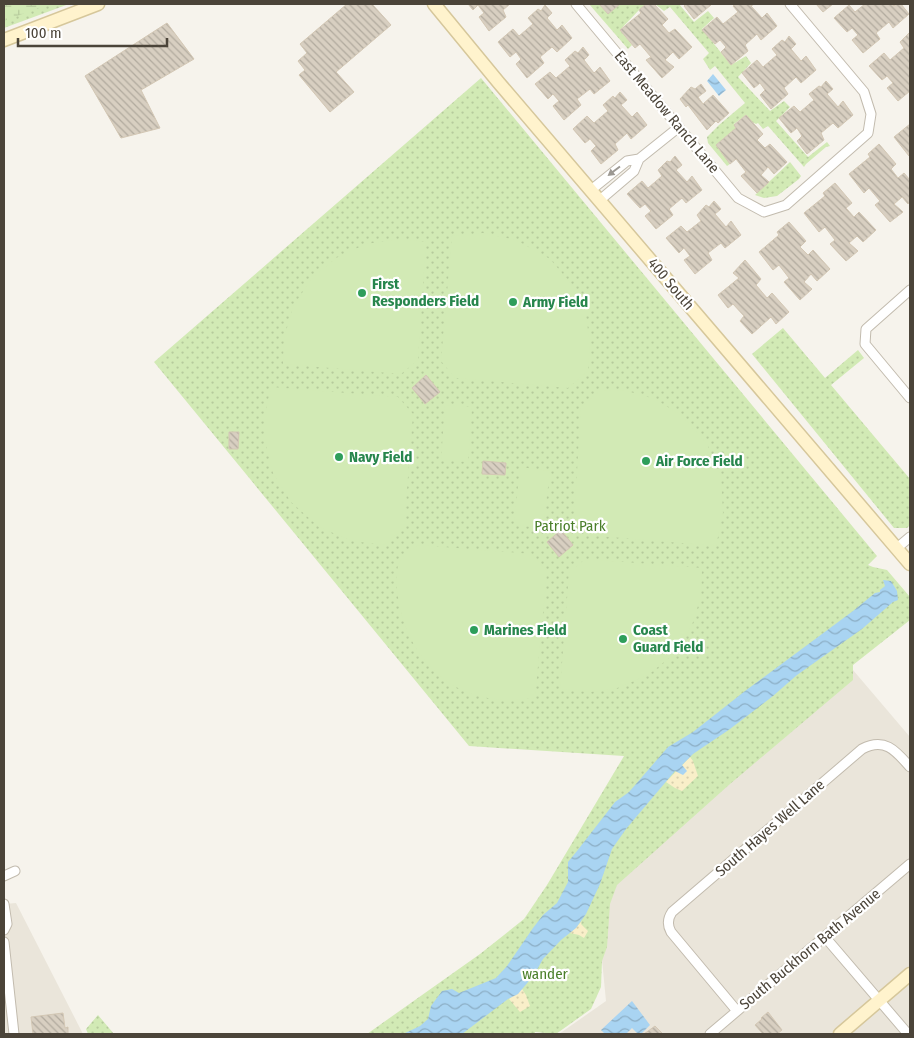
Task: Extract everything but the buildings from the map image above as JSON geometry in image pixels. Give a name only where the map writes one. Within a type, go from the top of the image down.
[{"type":"street","points":[[4,40],[98,4]]},
{"type":"street","name":"400 South","points":[[434,4],[499,83],[910,564]]},
{"type":"street","name":"East Meadow Ranch Lane","points":[[576,4],[738,198],[764,212],[786,205],[868,133],[871,114],[864,92],[790,4]]},
{"type":"street","points":[[600,200],[634,171],[639,159],[679,127]]},
{"type":"street","points":[[591,190],[627,161],[639,159]]},
{"type":"street","points":[[910,290],[866,329],[865,344],[910,398]]},
{"type":"street","points":[[897,548],[910,537]]},
{"type":"street","name":"South Hayes Well Lane","points":[[737,1011],[671,932],[668,927],[668,921],[674,909],[867,746],[878,744],[896,750],[910,768]]},
{"type":"street","name":"South Buckhorn Bath Avenue","points":[[710,1034],[910,864]]},
{"type":"street","points":[[4,876],[15,872]]},
{"type":"street","points":[[4,904],[6,924],[4,930]]},
{"type":"street","points":[[825,937],[908,1034]]},
{"type":"street","points":[[4,942],[14,1034]]},
{"type":"street","points":[[840,1034],[910,974]]},
{"type":"shaded area","points":[[853,670],[910,737],[910,1034],[559,1034],[606,1001],[600,940],[611,885]]},
{"type":"shaded area","points":[[16,903],[83,1034],[4,1034],[4,904]]},
{"type":"green space","points":[[4,4],[69,4],[4,28]]},
{"type":"green space","points":[[4,4],[49,4],[4,21]]},
{"type":"green space","points":[[589,4],[599,4],[608,14],[620,4],[646,4],[620,30],[632,45],[628,49]]},
{"type":"green space","points":[[655,4],[679,4],[694,22],[708,11],[714,18],[702,29],[731,65],[746,56],[751,63],[738,77],[770,111],[784,101],[790,107],[776,121],[808,157],[827,142],[830,146],[826,147],[804,167],[768,126],[763,129],[758,123],[752,122],[746,115],[734,124],[736,128],[716,145],[730,164],[727,166],[708,143],[707,137],[745,103],[715,66],[710,70],[703,59],[709,53],[670,7],[664,11]]},
{"type":"green space","name":"Patriot Park","points":[[481,78],[877,556],[868,565],[887,570],[910,597],[910,620],[853,665],[853,680],[730,784],[617,885],[610,904],[607,947],[602,961],[601,987],[591,1009],[556,1034],[535,1032],[535,1034],[367,1034],[480,954],[524,919],[547,885],[624,756],[469,746],[154,362]]},
{"type":"green space","points":[[790,162],[801,176],[799,179],[777,196],[764,198],[755,195]]},
{"type":"green space","name":"Army Field","points":[[483,233],[516,240],[550,259],[574,287],[586,316],[590,344],[588,371],[568,388],[455,378],[441,361],[452,236]]},
{"type":"green space","name":"First Responders Field","points":[[399,239],[426,242],[418,360],[401,374],[283,364],[284,338],[293,307],[311,279],[336,258],[366,244]]},
{"type":"green space","points":[[783,328],[825,378],[858,350],[864,358],[831,385],[910,479],[910,525],[907,528],[894,528],[752,354]]},
{"type":"green space","name":"Navy Field","points":[[271,387],[398,397],[413,414],[404,527],[384,545],[352,541],[319,527],[291,502],[273,473],[265,441],[265,414]]},
{"type":"green space","name":"Air Force Field","points":[[601,390],[627,391],[655,399],[682,416],[707,444],[721,477],[723,513],[716,546],[587,535],[574,520],[581,407]]},
{"type":"green space","points":[[445,405],[472,407],[468,462],[441,460]]},
{"type":"green space","points":[[520,467],[550,471],[543,528],[514,525]]},
{"type":"green space","name":"Marines Field","points":[[418,545],[532,554],[547,571],[535,698],[505,700],[466,692],[444,679],[424,660],[416,649],[405,624],[396,584],[400,560]]},
{"type":"green space","name":"Coast Guard Field","points":[[585,559],[702,568],[701,596],[692,625],[674,654],[648,675],[615,689],[589,692],[560,689],[569,573]]},
{"type":"green space","points":[[98,1015],[114,1034],[88,1034],[86,1029]]},
{"type":"sand","points":[[690,757],[698,776],[682,791],[666,782]]},
{"type":"sand","points":[[582,921],[581,924],[588,931],[584,938],[570,933]]},
{"type":"sand","points":[[522,989],[530,1006],[520,1012],[509,999]]},
{"type":"water","points":[[713,74],[726,90],[719,96],[707,81]]},
{"type":"water","points":[[883,580],[891,581],[897,591],[898,600],[893,602],[862,629],[797,675],[730,729],[693,754],[682,765],[687,771],[683,775],[675,771],[626,829],[612,849],[600,884],[586,914],[576,928],[561,940],[543,959],[534,975],[518,994],[508,999],[462,1034],[403,1034],[420,1026],[428,1019],[431,1006],[442,991],[452,989],[459,993],[496,978],[507,966],[543,915],[557,903],[568,882],[568,862],[615,802],[629,792],[668,747],[693,732],[875,593],[880,592],[885,586]]},
{"type":"water","points":[[632,1001],[650,1025],[641,1034],[638,1034],[632,1028],[626,1034],[605,1034],[601,1030]]},
{"type":"place","name":"First Responders Field","points":[[362,293]]},
{"type":"place","name":"Army Field","points":[[513,302]]},
{"type":"place","name":"Navy Field","points":[[339,457]]},
{"type":"place","name":"Air Force Field","points":[[646,461]]},
{"type":"place","name":"Marines Field","points":[[474,630]]},
{"type":"place","name":"Coast Guard Field","points":[[623,639]]},
{"type":"park label","name":"wander","points":[[545,974]]}]
